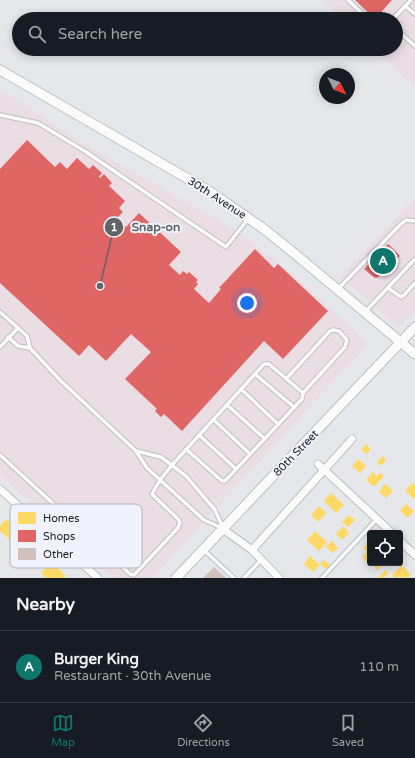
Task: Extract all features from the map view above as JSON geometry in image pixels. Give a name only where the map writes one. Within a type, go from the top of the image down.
[{"type":"street","name":"30th Avenue","points":[[0,70],[209,191],[283,244],[415,354]]},
{"type":"street","name":"80th Street","points":[[176,578],[415,327]]},
{"type":"street","points":[[252,550],[352,439]]},
{"type":"street","points":[[318,464],[389,530]]},
{"type":"street","points":[[0,489],[17,504]]},
{"type":"street","points":[[223,528],[252,550],[276,577]]},
{"type":"street","points":[[403,544],[415,555]]},
{"type":"street","points":[[87,568],[98,578]]},
{"type":"lane","points":[[348,0],[361,12]]},
{"type":"lane","points":[[400,12],[411,0]]},
{"type":"lane","points":[[406,6],[415,14]]},
{"type":"lane","points":[[403,35],[415,46]]},
{"type":"lane","points":[[0,115],[38,123],[86,152],[226,247],[248,218]]},
{"type":"lane","points":[[338,289],[400,224],[406,220],[415,221]]},
{"type":"lane","points":[[365,312],[415,259]]},
{"type":"lane","points":[[388,288],[401,297],[415,283]]},
{"type":"lane","points":[[0,312],[27,336],[30,348],[60,381],[136,451],[147,468],[204,520],[223,528]]},
{"type":"lane","points":[[0,347],[18,328]]},
{"type":"lane","points":[[186,449],[222,481],[225,480],[302,399],[302,393],[345,347],[347,340],[339,331],[330,331],[286,379]]},
{"type":"lane","points":[[8,337],[18,346],[30,348]]},
{"type":"lane","points":[[142,566],[180,525],[178,519],[152,494],[160,480],[186,449],[264,364],[267,364],[302,393]]},
{"type":"lane","points":[[255,374],[294,407]]},
{"type":"lane","points":[[242,389],[278,424]]},
{"type":"lane","points":[[227,405],[265,439]]},
{"type":"lane","points":[[214,420],[250,454]]},
{"type":"lane","points":[[199,435],[236,469]]},
{"type":"lane","points":[[136,451],[161,457],[186,476],[213,508],[223,528]]},
{"type":"lane","points":[[0,455],[54,504]]},
{"type":"lane","points":[[322,578],[377,519]]},
{"type":"lane","points":[[203,550],[234,578]]},
{"type":"lane","points":[[244,578],[261,560]]},
{"type":"lane","points":[[123,568],[130,574],[134,575],[141,568]]},
{"type":"shaded area","points":[[322,0],[415,0],[415,87],[382,56],[403,56],[403,12],[335,12]]},
{"type":"shaded area","points":[[0,89],[83,143],[235,230],[292,273],[368,344],[152,578],[112,578],[101,568],[142,568],[142,504],[32,504],[0,475]]},
{"type":"shaded area","points":[[415,198],[415,310],[399,327],[340,277]]},
{"type":"building: Homes","points":[[366,444],[371,449],[366,454],[361,450]]},
{"type":"building: Homes","points":[[383,456],[386,460],[381,466],[377,462]]},
{"type":"building: Homes","points":[[358,459],[366,466],[360,473],[352,466]]},
{"type":"building: Homes","points":[[373,472],[377,476],[380,473],[384,476],[374,487],[366,480]]},
{"type":"building: Homes","points":[[412,483],[415,486],[414,499],[405,491]]},
{"type":"building: Homes","points":[[385,484],[393,491],[386,498],[379,492]]},
{"type":"building: Homes","points":[[331,493],[344,505],[336,513],[324,501]]},
{"type":"building: Homes","points":[[406,504],[414,511],[408,518],[400,511]]},
{"type":"building: Homes","points":[[319,506],[326,513],[318,522],[311,515]]},
{"type":"building: Homes","points":[[349,515],[355,520],[348,527],[342,522]]},
{"type":"building: Homes","points":[[6,519],[10,523],[10,540],[0,531],[0,526]]},
{"type":"building: Homes","points":[[343,526],[349,533],[342,540],[336,534]]},
{"type":"building: Homes","points":[[315,531],[327,542],[319,551],[307,540]]},
{"type":"building: Homes","points":[[332,541],[338,548],[333,553],[326,547]]},
{"type":"building: Homes","points":[[367,544],[367,552],[363,548]]},
{"type":"building: Homes","points":[[367,552],[367,562],[362,557]]},
{"type":"building: Homes","points":[[310,556],[320,565],[313,572],[304,564]]},
{"type":"building: Homes","points":[[324,560],[330,565],[326,569],[320,564]]},
{"type":"building: Homes","points":[[374,566],[382,566],[378,570]]},
{"type":"building: Homes","points":[[401,566],[403,566],[411,575],[408,578],[395,578],[392,575]]},
{"type":"building: Homes","points":[[46,568],[58,568],[66,576],[64,578],[46,578],[41,573]]},
{"type":"building: Homes","points":[[385,570],[389,573],[384,578],[378,578]]},
{"type":"building: Shops","points":[[355,0],[392,0],[381,12],[368,12]]},
{"type":"building: Shops","points":[[27,140],[55,167],[60,162],[67,169],[77,158],[89,169],[93,165],[102,173],[99,177],[100,178],[104,174],[112,183],[109,186],[125,201],[119,208],[123,212],[117,218],[126,227],[139,213],[181,252],[169,265],[180,275],[183,271],[187,274],[189,272],[198,280],[196,282],[198,284],[194,289],[209,303],[221,289],[219,288],[255,249],[274,268],[278,264],[328,311],[283,359],[264,341],[182,431],[164,414],[161,417],[155,411],[157,409],[125,379],[151,352],[131,334],[106,361],[89,345],[79,356],[0,283],[0,169]]},
{"type":"building: Shops","points":[[388,244],[400,256],[377,278],[375,278],[364,269]]},
{"type":"building: Other","points":[[214,567],[226,578],[203,578]]},
{"type":"place","name":"Burger King","points":[[383,261]]},
{"type":"place","name":"Snap-on","points":[[100,286]]}]
